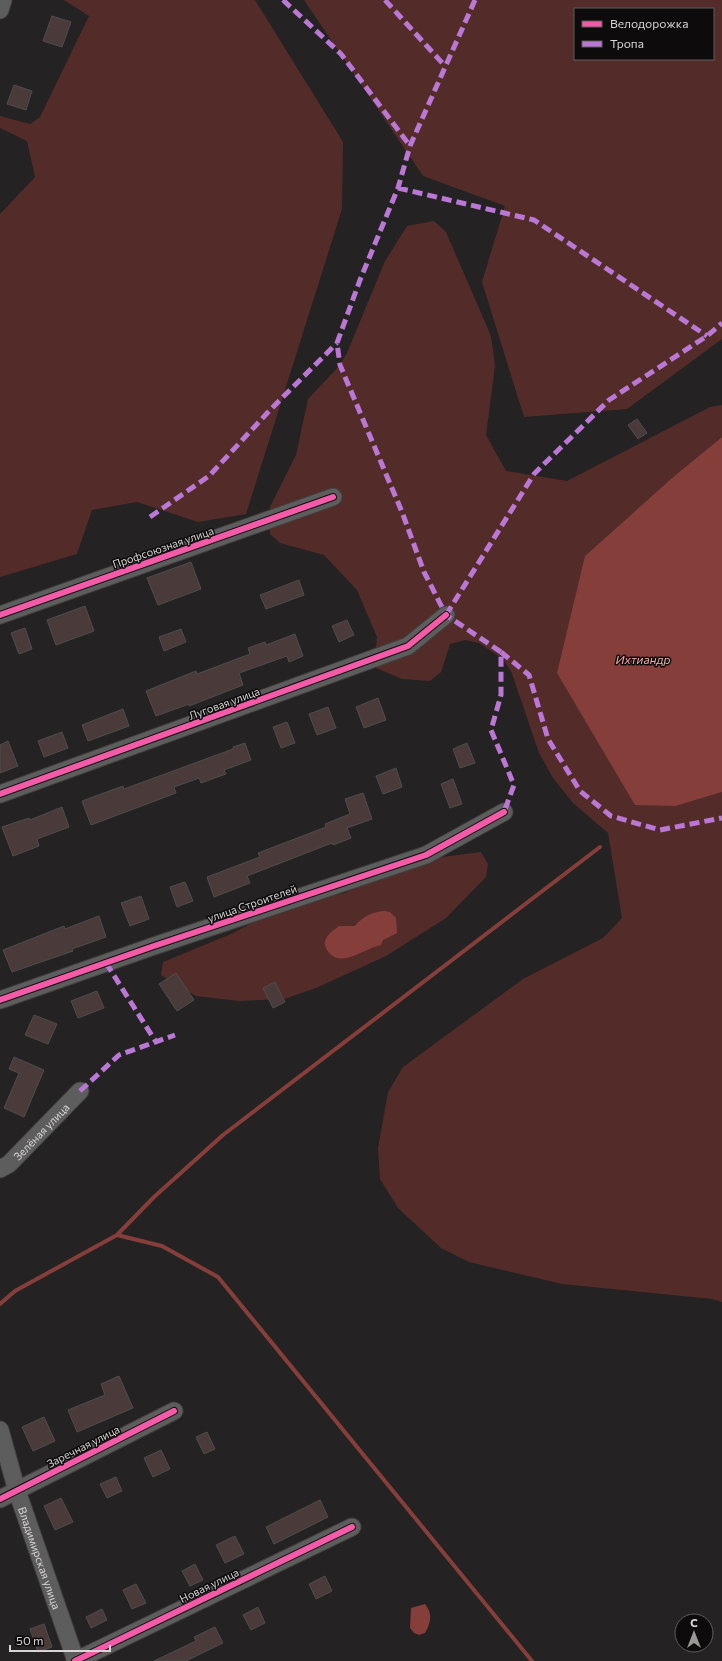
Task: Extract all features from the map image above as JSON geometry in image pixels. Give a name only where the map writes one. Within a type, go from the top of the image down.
[{"type":"street","points":[[0,10],[3,0]]},
{"type":"street","name":"Профсоюзная улица","points":[[0,615],[333,497]]},
{"type":"street","name":"Луговая улица","points":[[0,794],[408,646],[446,615]]},
{"type":"street","name":"улица Строителей","points":[[0,1000],[151,947],[426,855],[504,812]]},
{"type":"street","name":"Зелёная улица","points":[[0,1169],[9,1164],[80,1091]]},
{"type":"street","name":"Заречная улица","points":[[0,1499],[174,1411]]},
{"type":"street","name":"Владимирская улица","points":[[0,1430],[17,1491],[76,1661]]},
{"type":"street","name":"Новая улица","points":[[76,1661],[352,1527]]},
{"type":"shaded area","points":[[64,0],[255,0],[343,142],[342,209],[246,514],[198,522],[137,502],[92,510],[77,554],[0,577],[0,214],[35,177],[27,141],[0,128],[0,116],[30,124],[40,117],[89,16]]},
{"type":"shaded area","points":[[304,0],[722,0],[722,339],[627,409],[524,417],[482,282],[505,206],[423,176]]},
{"type":"shaded area","points":[[434,221],[446,232],[491,336],[495,366],[486,435],[506,471],[567,481],[710,407],[722,405],[722,437],[673,477],[585,556],[676,806],[722,792],[722,1302],[712,1299],[562,1284],[469,1262],[441,1248],[398,1208],[380,1179],[378,1148],[388,1092],[403,1067],[523,979],[603,938],[622,918],[608,833],[573,803],[553,778],[539,753],[511,671],[503,659],[479,643],[465,640],[450,644],[441,672],[430,681],[402,679],[374,667],[377,637],[357,590],[324,555],[280,543],[270,534],[270,507],[296,455],[308,399],[340,365],[347,353],[385,261],[407,226]]},
{"type":"shaded area","points":[[481,852],[488,864],[486,877],[446,918],[386,956],[316,988],[284,999],[239,1001],[196,996],[161,975],[163,962],[231,934],[286,905],[345,893],[411,861]]},
{"type":"water","name":"Ихтиандр","points":[[722,437],[722,792],[676,806],[635,805],[557,673],[585,556],[673,477]]},
{"type":"water","points":[[375,912],[390,912],[396,918],[397,933],[383,940],[381,945],[352,957],[337,958],[331,955],[325,945],[326,938],[330,933],[339,926],[355,926],[361,920]]},
{"type":"water","points":[[425,1604],[429,1611],[430,1622],[425,1633],[419,1635],[414,1633],[410,1628],[411,1608]]},
{"type":"building","points":[[52,16],[71,22],[62,47],[43,41]]},
{"type":"building","points":[[14,85],[32,91],[26,110],[7,104]]},
{"type":"building","points":[[637,419],[647,433],[638,439],[628,425]]},
{"type":"building","points":[[191,562],[201,589],[158,605],[147,578]]},
{"type":"building","points":[[299,580],[304,595],[266,609],[260,595]]},
{"type":"building","points":[[85,606],[94,631],[56,645],[47,620]]},
{"type":"building","points":[[347,620],[354,635],[339,642],[332,626]]},
{"type":"building","points":[[25,628],[32,649],[19,654],[11,633]]},
{"type":"building","points":[[181,629],[186,642],[164,651],[159,637]]},
{"type":"building","points":[[295,634],[303,656],[289,662],[287,656],[239,673],[243,685],[189,706],[189,704],[156,716],[146,691],[196,671],[197,674],[250,654],[248,648],[265,642],[266,645]]},
{"type":"building","points":[[378,698],[386,720],[364,728],[356,707]]},
{"type":"building","points":[[328,707],[336,728],[317,735],[309,714]]},
{"type":"building","points":[[123,709],[129,726],[88,741],[82,725]]},
{"type":"building","points":[[287,722],[295,743],[281,748],[273,727]]},
{"type":"building","points":[[62,732],[68,748],[44,757],[38,741]]},
{"type":"building","points":[[8,741],[18,766],[0,773],[0,745]]},
{"type":"building","points":[[245,743],[251,760],[224,770],[226,774],[201,783],[199,778],[174,787],[176,793],[91,825],[82,801],[123,786],[124,789],[233,749],[233,747]]},
{"type":"building","points":[[467,743],[475,763],[460,768],[453,749]]},
{"type":"building","points":[[396,768],[402,787],[383,794],[376,776]]},
{"type":"building","points":[[453,779],[462,804],[450,808],[441,784]]},
{"type":"building","points":[[363,793],[372,819],[347,828],[351,838],[333,845],[332,843],[247,876],[250,883],[214,897],[207,877],[260,857],[258,853],[326,827],[325,824],[350,814],[345,799]]},
{"type":"building","points":[[62,807],[69,827],[37,839],[39,846],[13,856],[2,827],[29,818],[30,820]]},
{"type":"building","points":[[185,882],[193,901],[177,907],[170,887]]},
{"type":"building","points":[[141,896],[149,919],[130,926],[121,903]]},
{"type":"building","points":[[99,916],[106,937],[72,949],[73,951],[12,972],[3,950],[64,926],[65,929]]},
{"type":"building","points":[[176,973],[194,1000],[177,1011],[159,984]]},
{"type":"building","points":[[275,982],[285,1002],[273,1008],[263,988]]},
{"type":"building","points":[[97,991],[104,1008],[78,1018],[71,1001]]},
{"type":"building","points":[[34,1015],[57,1024],[48,1044],[25,1035]]},
{"type":"building","points":[[14,1057],[44,1070],[24,1117],[4,1108],[19,1073],[9,1069]]},
{"type":"building","points":[[119,1376],[133,1408],[77,1432],[68,1410],[105,1395],[101,1384]]},
{"type":"building","points":[[44,1417],[55,1441],[33,1451],[22,1427]]},
{"type":"building","points":[[207,1432],[215,1449],[204,1454],[196,1437]]},
{"type":"building","points":[[161,1450],[170,1469],[153,1477],[144,1458]]},
{"type":"building","points":[[116,1477],[122,1491],[107,1498],[100,1484]]},
{"type":"building","points":[[61,1498],[73,1522],[55,1530],[44,1506]]},
{"type":"building","points":[[320,1500],[328,1517],[274,1544],[266,1527]]},
{"type":"building","points":[[235,1536],[244,1554],[225,1563],[216,1545]]},
{"type":"building","points":[[195,1564],[203,1580],[190,1586],[182,1571]]},
{"type":"building","points":[[325,1576],[332,1591],[316,1599],[309,1584]]},
{"type":"building","points":[[136,1584],[146,1603],[132,1609],[123,1590]]},
{"type":"building","points":[[258,1607],[265,1623],[251,1630],[243,1615]]},
{"type":"building","points":[[102,1609],[107,1620],[91,1628],[86,1617]]},
{"type":"building","points":[[44,1624],[52,1647],[38,1652],[30,1629]]},
{"type":"building","points":[[215,1627],[223,1643],[186,1661],[154,1661],[196,1641],[194,1637]]},
{"type":"waterway","points":[[0,1304],[15,1291],[117,1235],[154,1197],[223,1135],[600,847]]},
{"type":"waterway","points":[[117,1235],[162,1246],[218,1277],[532,1661]]},
{"type":"marked path","points":[[283,0],[341,54],[410,146]]},
{"type":"marked path","points":[[385,0],[445,66]]},
{"type":"marked path","points":[[475,0],[410,146],[398,188],[360,280],[337,343],[340,365],[402,512],[424,572],[446,615],[501,652],[501,695],[491,730],[514,785],[504,812]]},
{"type":"marked path","points":[[398,188],[534,220],[707,336]]},
{"type":"marked path","points":[[446,615],[534,474],[609,400],[707,336],[722,323]]},
{"type":"marked path","points":[[150,517],[209,476],[271,409],[337,343]]},
{"type":"marked path","points":[[501,652],[529,675],[548,739],[580,791],[611,816],[660,830],[722,818]]},
{"type":"marked path","points":[[106,963],[156,1042]]},
{"type":"marked path","points":[[80,1091],[119,1055],[175,1035]]},
{"type":"cycle path","points":[[0,615],[333,497]]},
{"type":"cycle path","points":[[0,794],[408,646],[446,615]]},
{"type":"cycle path","points":[[0,1000],[151,947],[426,855],[504,812]]},
{"type":"cycle path","points":[[0,1499],[174,1411]]},
{"type":"cycle path","points":[[75,1661],[352,1527]]}]
